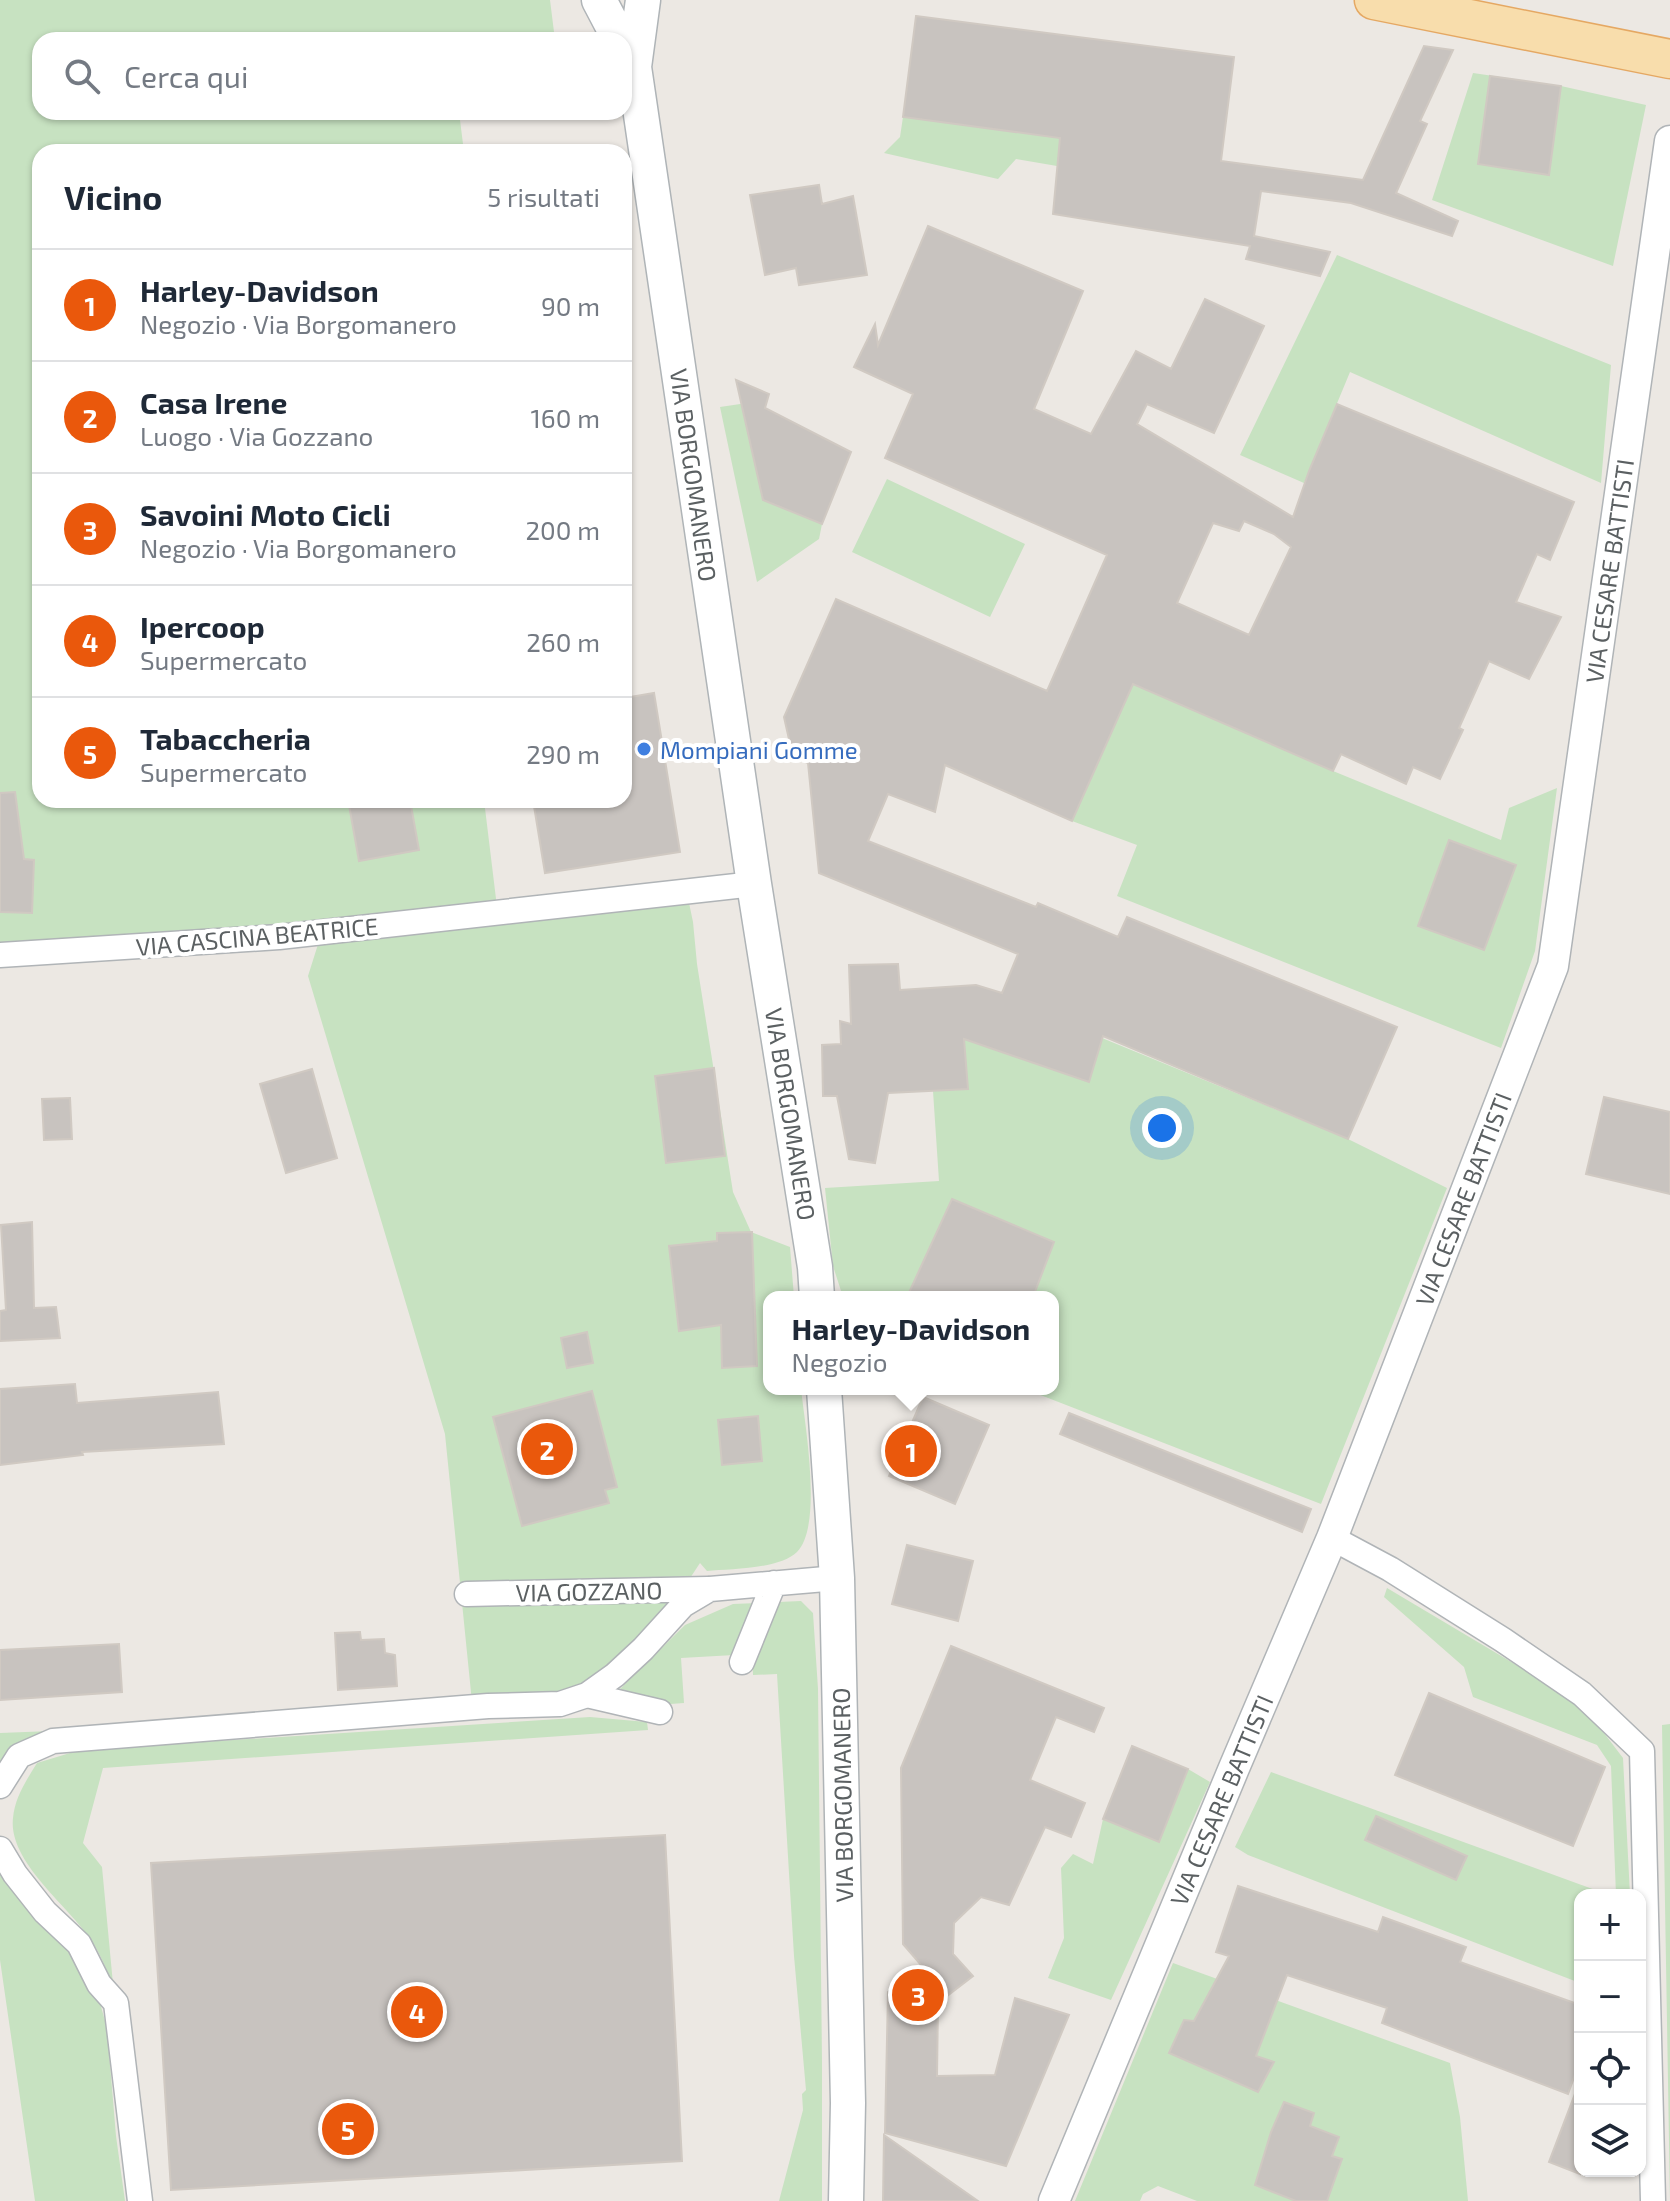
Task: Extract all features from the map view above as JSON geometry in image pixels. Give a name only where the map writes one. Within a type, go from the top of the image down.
[{"type":"main road","name":"VIA BORGOMANERO","points":[[599,0],[616,32]]},
{"type":"main road","name":"VIA BORGOMANERO","points":[[632,34],[643,0]]},
{"type":"main road","points":[[1374,0],[1670,59]]},
{"type":"main road","name":"VIA BORGOMANERO","points":[[632,91],[817,1291]]},
{"type":"main road","name":"VIA BORGOMANERO","points":[[824,1395],[837,1578],[848,2103],[846,2201]]},
{"type":"street","name":"VIA CESARE BATTISTI","points":[[1054,2201],[1332,1538],[1553,966],[1670,141]]},
{"type":"street","name":"VIA CASCINA BEATRICE","points":[[0,955],[279,937],[754,884]]},
{"type":"street","points":[[1332,1538],[1390,1569],[1582,1694],[1642,1751],[1653,2201]]},
{"type":"street","name":"VIA GOZZANO","points":[[467,1594],[710,1589],[837,1578]]},
{"type":"street","points":[[742,1662],[774,1583]]},
{"type":"street","name":"VIA GOZZANO","points":[[587,1695],[643,1649],[683,1605],[710,1589]]},
{"type":"street","points":[[0,1786],[19,1756],[53,1741],[488,1706],[560,1704],[587,1695],[660,1712]]},
{"type":"street","points":[[0,1849],[45,1912],[79,1944],[99,1984],[116,2003],[140,2201]]},
{"type":"green space","points":[[0,0],[550,0],[554,32],[32,32],[32,120],[460,120],[463,144],[32,144],[32,808],[485,808],[497,907],[0,946]]},
{"type":"green space","points":[[1473,73],[1561,86],[1646,105],[1613,266],[1432,200]]},
{"type":"green space","points":[[903,117],[1061,138],[1057,166],[1016,159],[998,179],[884,153],[900,137]]},
{"type":"green space","points":[[1337,255],[1611,365],[1601,483],[1350,372],[1304,483],[1240,455]]},
{"type":"green space","points":[[747,403],[747,427],[764,500],[822,524],[819,539],[757,582],[720,407]]},
{"type":"green space","points":[[887,479],[1025,544],[990,617],[852,552]]},
{"type":"green space","points":[[1133,684],[1501,840],[1509,808],[1557,788],[1535,951],[1501,1048],[1117,896],[1137,845],[1072,821]]},
{"type":"green space","points":[[688,898],[733,1192],[751,1232],[790,1247],[794,1291],[763,1291],[763,1395],[802,1395],[810,1474],[809,1521],[805,1539],[797,1552],[779,1562],[707,1571],[700,1563],[671,1607],[599,1675],[573,1690],[472,1702],[445,1434],[308,976],[320,938]]},
{"type":"green space","points":[[1102,1038],[1348,1139],[1447,1188],[1321,1504],[1040,1395],[1059,1395],[1059,1291],[841,1291],[833,1266],[825,1188],[939,1181],[933,1091],[968,1088],[964,1039],[1089,1082]]},
{"type":"green space","points":[[1387,1588],[1528,1672],[1588,1712],[1623,1758],[1630,1889],[1616,1889],[1611,1766],[1597,1745],[1473,1697],[1464,1667],[1384,1597]]},
{"type":"green space","points":[[801,1601],[813,1613],[818,1689],[822,2201],[779,2201],[803,2110],[802,2094],[806,2090],[794,1956],[777,1674],[753,1675],[752,1654],[681,1658],[684,1703],[657,1705],[614,1695],[685,1625],[733,1604]]},
{"type":"green space","points":[[590,1717],[647,1722],[648,1730],[103,1768],[83,1843],[102,1867],[113,1984],[91,1940],[30,1867],[14,1834],[16,1803],[37,1763],[80,1750]]},
{"type":"green space","points":[[1670,1724],[1670,2201],[1662,1725]]},
{"type":"green space","points":[[51,1731],[0,1767],[0,1733]]},
{"type":"green space","points":[[1188,1769],[1210,1782],[1111,2000],[1048,1978],[1064,1938],[1061,1868],[1073,1854],[1093,1864],[1103,1819],[1159,1841]]},
{"type":"green space","points":[[1271,1772],[1593,1889],[1574,1889],[1574,1981],[1248,1855],[1235,1847]]},
{"type":"green space","points":[[0,1857],[66,1946],[100,2003],[107,2028],[125,2201],[35,2201],[0,1960]]},
{"type":"green space","points":[[1173,1963],[1450,2063],[1460,2117],[1468,2201],[1197,2201],[1158,2186],[1143,2194],[1140,2201],[1075,2201]]},
{"type":"building","points":[[916,16],[1234,57],[1221,161],[1363,180],[1424,46],[1453,50],[1420,121],[1427,124],[1396,193],[1458,221],[1452,236],[1351,203],[1261,191],[1254,236],[1330,252],[1320,276],[1246,259],[1250,246],[1053,214],[1060,138],[903,117]]},
{"type":"building","points":[[1490,76],[1561,86],[1549,175],[1478,164]]},
{"type":"building","points":[[819,185],[822,204],[853,196],[867,275],[799,285],[796,268],[765,275],[750,195]]},
{"type":"building","points":[[928,226],[1083,291],[1034,409],[1091,434],[1136,351],[1171,369],[1205,299],[1264,326],[1214,433],[1147,404],[1137,424],[1293,517],[1337,404],[1574,502],[1550,560],[1537,554],[1516,602],[1561,617],[1529,679],[1489,661],[1459,728],[1463,730],[1440,779],[1413,767],[1406,784],[1341,754],[1333,771],[1133,684],[1072,821],[945,765],[935,812],[888,794],[868,841],[1036,907],[1038,903],[1118,937],[1127,917],[1397,1027],[1348,1139],[1103,1036],[1089,1082],[964,1039],[968,1089],[888,1093],[875,1163],[849,1159],[837,1096],[823,1096],[822,1045],[841,1044],[840,1021],[851,1024],[849,965],[898,964],[900,990],[976,985],[1002,993],[1018,954],[819,873],[808,763],[793,757],[784,717],[836,599],[1047,691],[1107,555],[885,458],[913,394],[854,367],[875,324],[878,345]],"holes":[[[1244,521],[1274,534],[1291,547],[1249,635],[1177,603],[1213,523],[1239,531]]]},
{"type":"building","points":[[736,380],[769,394],[765,408],[851,452],[822,524],[763,500]]},
{"type":"building","name":"Mompiani Gomme","points":[[654,693],[680,852],[545,873],[534,808],[632,808],[632,697]]},
{"type":"building","points":[[15,792],[24,859],[34,860],[32,913],[0,912],[0,793]]},
{"type":"building","points":[[350,808],[411,808],[419,850],[359,861]]},
{"type":"building","points":[[1449,840],[1516,865],[1484,950],[1418,926]]},
{"type":"building","points":[[714,1068],[725,1156],[666,1163],[655,1076]]},
{"type":"building","points":[[312,1069],[337,1158],[286,1173],[260,1084]]},
{"type":"building","points":[[1604,1097],[1670,1112],[1670,1194],[1586,1174]]},
{"type":"building","points":[[70,1098],[72,1139],[44,1140],[42,1099]]},
{"type":"building","points":[[952,1199],[1054,1242],[1035,1291],[910,1291]]},
{"type":"building","points":[[32,1222],[34,1308],[56,1307],[60,1338],[0,1341],[0,1311],[6,1310],[1,1225]]},
{"type":"building","points":[[752,1232],[757,1366],[722,1368],[721,1325],[679,1331],[669,1246],[717,1241],[717,1233]]},
{"type":"building","points":[[587,1332],[593,1363],[567,1368],[561,1338]]},
{"type":"building","points":[[75,1384],[77,1403],[218,1392],[224,1444],[82,1452],[83,1455],[0,1465],[0,1389]]},
{"type":"building","points":[[592,1391],[617,1487],[605,1490],[609,1503],[522,1526],[493,1417]]},
{"type":"building","points":[[923,1397],[989,1425],[955,1504],[889,1476]]},
{"type":"building","points":[[1069,1413],[1311,1509],[1302,1532],[1060,1434]]},
{"type":"building","points":[[758,1416],[762,1461],[722,1465],[718,1420]]},
{"type":"building","points":[[907,1545],[973,1561],[958,1621],[892,1604]]},
{"type":"building","points":[[360,1632],[361,1640],[384,1639],[385,1653],[395,1655],[397,1686],[338,1690],[335,1633]]},
{"type":"building","points":[[119,1644],[122,1692],[0,1700],[0,1650]]},
{"type":"building","points":[[951,1646],[1104,1708],[1094,1732],[1056,1717],[1030,1780],[1085,1803],[1071,1837],[1045,1827],[1009,1905],[981,1897],[954,1923],[953,1954],[973,1976],[938,2003],[937,2076],[995,2075],[1015,1998],[1069,2015],[1006,2166],[885,2133],[888,1992],[922,1966],[903,1944],[901,1768]]},
{"type":"building","points":[[1429,1693],[1605,1767],[1573,1846],[1395,1775]]},
{"type":"building","points":[[1132,1746],[1188,1769],[1159,1842],[1103,1819]]},
{"type":"building","points":[[1376,1816],[1467,1856],[1456,1880],[1365,1840]]},
{"type":"building","points":[[665,1835],[682,2161],[171,2190],[151,1863]]},
{"type":"building","points":[[1238,1886],[1378,1932],[1383,1917],[1466,1947],[1460,1962],[1574,2003],[1574,2078],[1568,2094],[1382,2023],[1387,2008],[1287,1975],[1256,2056],[1274,2062],[1258,2092],[1169,2053],[1184,2020],[1194,2021],[1229,1956],[1216,1952]]},
{"type":"building","points":[[1574,2096],[1574,2172],[1549,2162]]},
{"type":"building","points":[[1284,2102],[1314,2113],[1310,2126],[1339,2137],[1332,2156],[1342,2159],[1327,2201],[1296,2201],[1255,2185]]},
{"type":"building","points":[[884,2135],[978,2201],[883,2201]]},
{"type":"place","name":"Mompiani Gomme","points":[[644,749]]},
{"type":"place","name":"Casa Irene","points":[[547,1449]]},
{"type":"place","name":"Harley-Davidson","points":[[911,1451]]},
{"type":"place","name":"Savoini Moto Cicli","points":[[918,1995]]},
{"type":"place","name":"Ipercoop","points":[[417,2012]]},
{"type":"place","name":"Tabaccheria","points":[[348,2129]]}]
